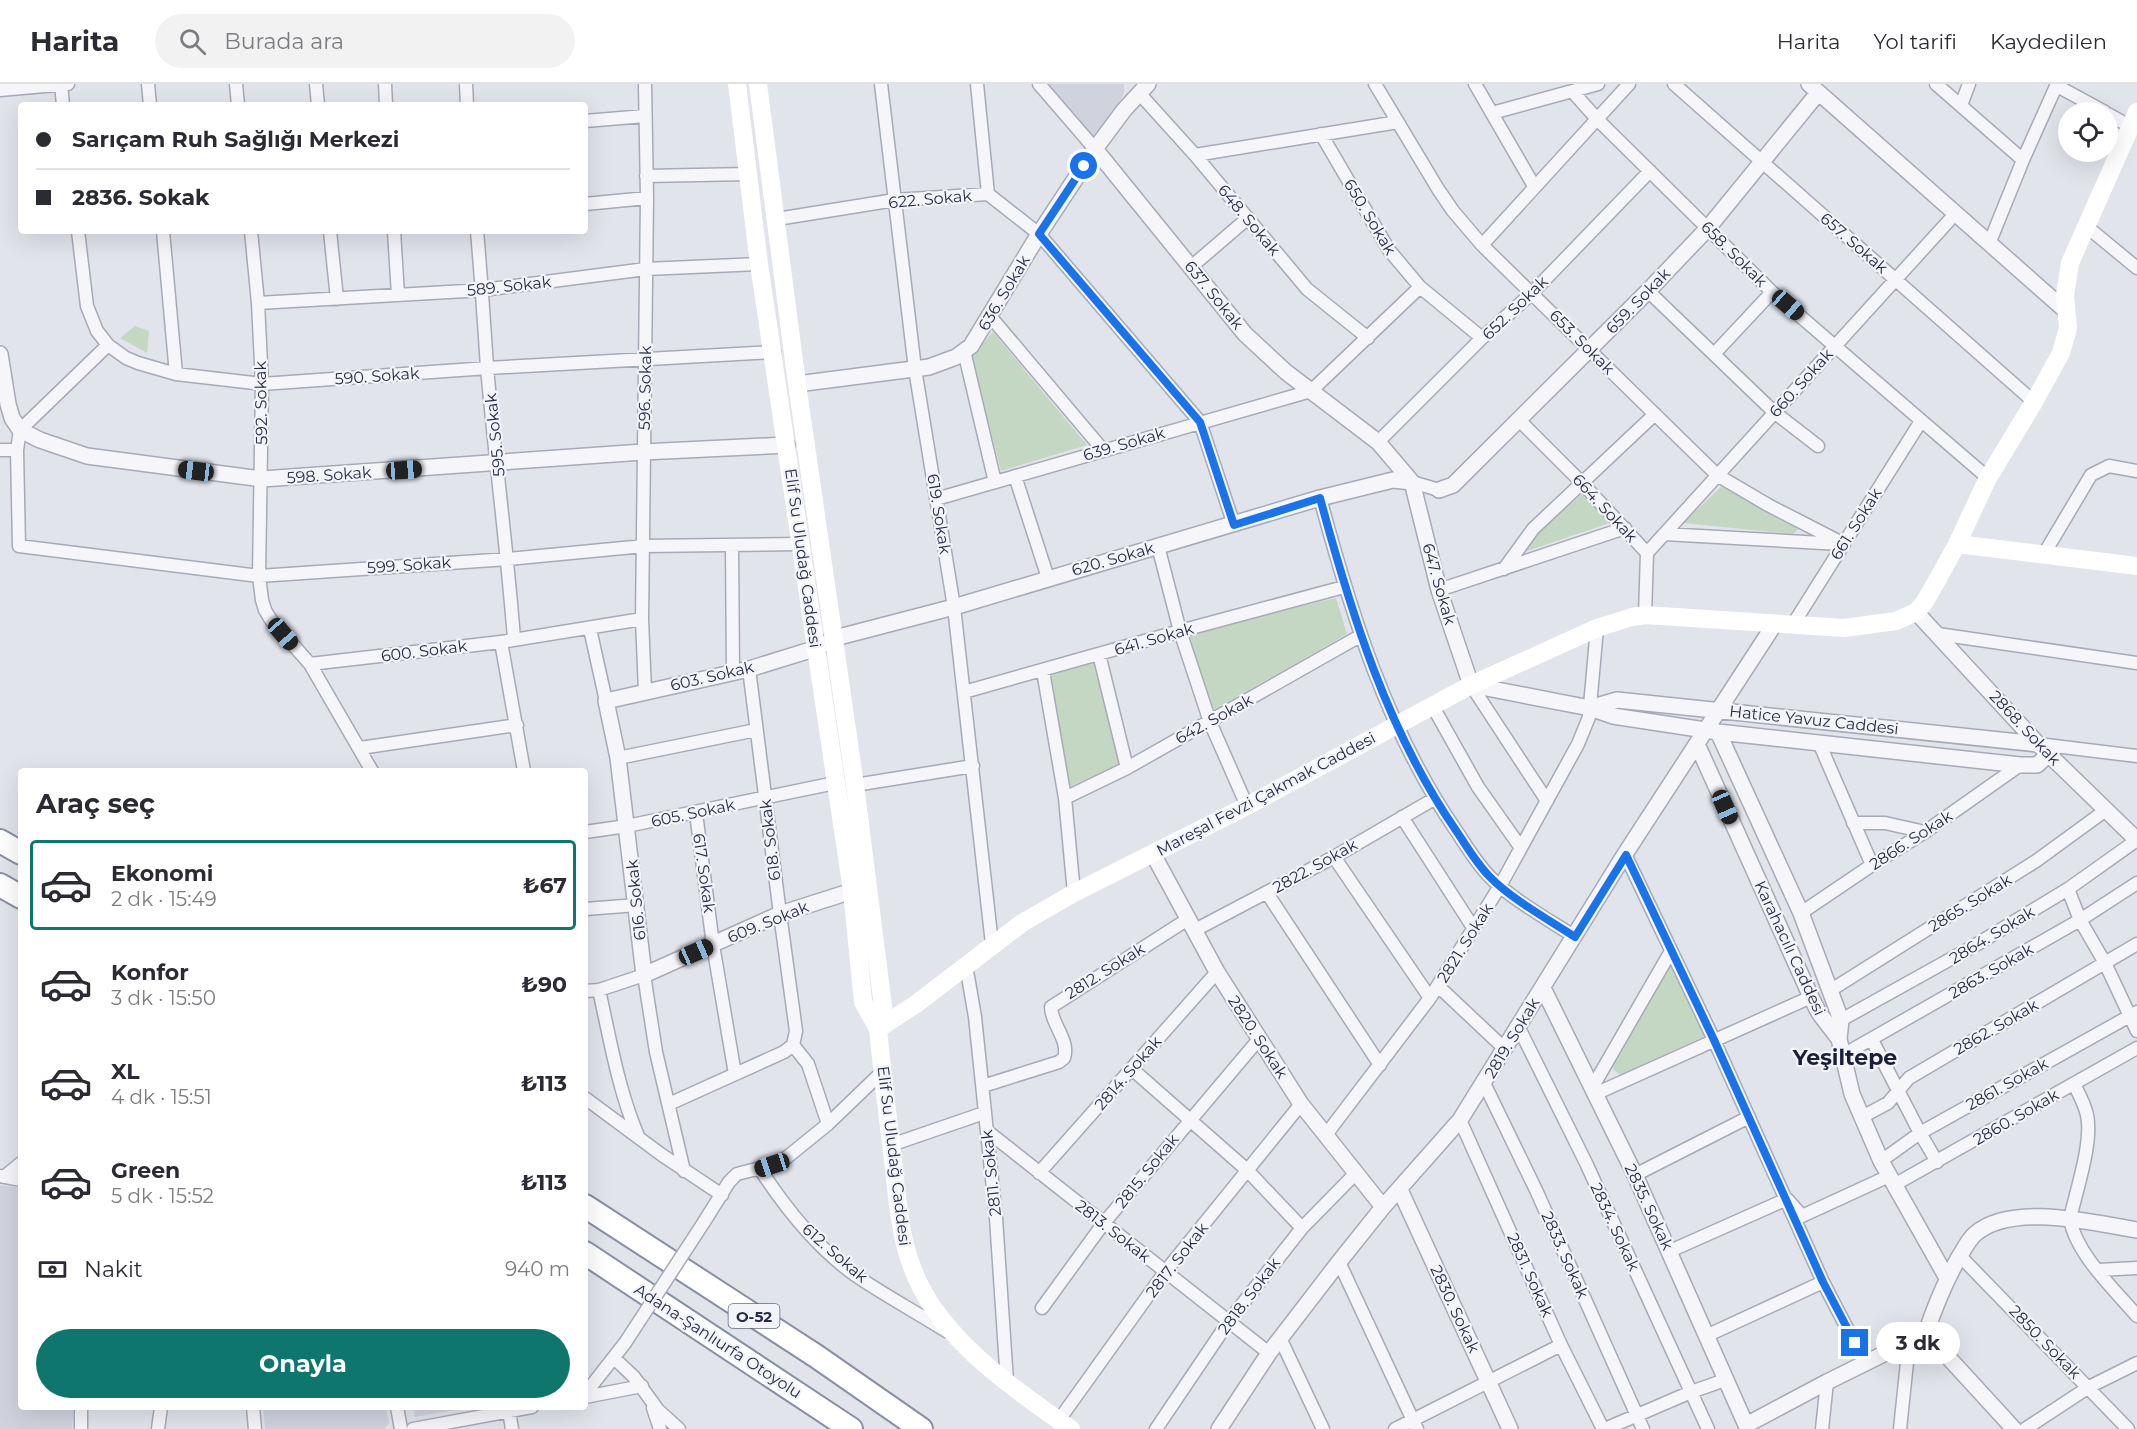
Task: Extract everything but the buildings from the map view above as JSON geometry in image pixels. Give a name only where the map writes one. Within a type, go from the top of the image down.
[{"type":"highway","points":[[0,841],[18,851]]},
{"type":"highway","points":[[0,885],[18,895]]},
{"type":"highway","name":"O-52","points":[[588,1208],[816,1356],[921,1429]]},
{"type":"highway","name":"Adana-Şanlıurfa Otoyolu","points":[[588,1255],[851,1429]]},
{"type":"main road","name":"Elif Su Uludağ Caddesi","points":[[737,84],[759,264],[774,352],[799,544],[817,648],[852,891],[863,1002],[878,1029]]},
{"type":"main road","name":"Elif Su Uludağ Caddesi","points":[[758,84],[797,384],[835,638],[883,1006],[878,1029],[902,1239],[914,1274],[933,1308],[957,1338],[1007,1382],[1065,1425]]},
{"type":"main road","points":[[1916,612],[1924,603],[1957,544],[1988,478],[2061,353],[2068,328],[2067,278],[2070,263],[2134,119]]},
{"type":"main road","points":[[1957,544],[2137,566]]},
{"type":"main road","name":"Mareşal Fevzi Çakmak Caddesi","points":[[878,1029],[916,1004],[1022,923],[1074,892],[1247,806],[1471,685],[1597,628],[1645,615],[1783,626],[1844,628],[1896,621],[1916,612]]},
{"type":"street","points":[[61,84],[63,102]]},
{"type":"street","points":[[0,90],[68,84]]},
{"type":"street","points":[[148,84],[150,102]]},
{"type":"street","points":[[236,84],[238,102]]},
{"type":"street","points":[[316,84],[318,102]]},
{"type":"street","points":[[385,84],[386,102]]},
{"type":"street","points":[[466,84],[467,102]]},
{"type":"street","name":"596. Sokak","points":[[645,84],[647,198],[642,619],[645,692]]},
{"type":"street","name":"619. Sokak","points":[[881,84],[915,369],[954,607],[992,944]]},
{"type":"street","points":[[977,84],[988,194]]},
{"type":"street","name":"637. Sokak","points":[[1039,84],[1095,149],[1245,334],[1267,356],[1378,442],[1412,482]]},
{"type":"street","name":"653. Sokak","points":[[1375,84],[1453,211],[1482,245],[1717,475],[1768,505],[1844,544]]},
{"type":"street","points":[[1475,84],[1534,186]]},
{"type":"street","points":[[1492,113],[1598,84]]},
{"type":"street","points":[[1482,245],[1629,84]]},
{"type":"street","name":"657. Sokak","points":[[1674,84],[2034,402]]},
{"type":"street","points":[[1936,84],[2023,160]]},
{"type":"street","points":[[1961,105],[1969,84]]},
{"type":"street","points":[[1989,244],[2057,85],[2087,102]]},
{"type":"street","name":"636. Sokak","points":[[797,384],[915,369],[938,364],[964,351],[976,340],[1039,234],[1095,149],[1142,87]]},
{"type":"street","name":"648. Sokak","points":[[1142,87],[1195,155],[1307,289],[1368,338]]},
{"type":"street","points":[[1813,88],[2066,311]]},
{"type":"street","name":"659. Sokak","points":[[1439,490],[1453,485],[1590,350],[1708,228],[1763,162],[1813,88]]},
{"type":"street","name":"658. Sokak","points":[[1572,91],[1597,119],[1772,292],[1988,478]]},
{"type":"street","points":[[588,121],[645,116]]},
{"type":"street","points":[[2118,116],[2134,119]]},
{"type":"street","points":[[1195,155],[1398,122]]},
{"type":"street","name":"650. Sokak","points":[[1321,134],[1382,242],[1420,287],[1482,338]]},
{"type":"street","name":"652. Sokak","points":[[1378,442],[1482,338],[1532,293],[1650,171]]},
{"type":"street","points":[[646,176],[748,174]]},
{"type":"street","name":"622. Sokak","points":[[777,219],[895,201],[988,194],[1039,234],[1200,422],[1234,525]]},
{"type":"street","points":[[588,204],[647,198]]},
{"type":"street","name":"660. Sokak","points":[[1647,553],[1955,214]]},
{"type":"street","points":[[1191,267],[1248,218]]},
{"type":"street","points":[[2086,226],[2137,268]]},
{"type":"street","name":"590. Sokak","points":[[78,234],[87,306],[97,331],[108,345],[126,358],[176,374],[262,384],[646,358],[774,352]]},
{"type":"street","points":[[164,234],[176,374]]},
{"type":"street","name":"592. Sokak","points":[[251,234],[262,384],[259,576]]},
{"type":"street","points":[[330,234],[337,299]]},
{"type":"street","points":[[394,234],[398,294]]},
{"type":"street","name":"595. Sokak","points":[[477,234],[514,639]]},
{"type":"street","name":"589. Sokak","points":[[258,303],[483,290],[646,269],[759,264]]},
{"type":"street","points":[[1311,391],[1420,287]]},
{"type":"street","points":[[1648,291],[1774,412],[1818,446]]},
{"type":"street","points":[[1714,354],[1772,292]]},
{"type":"street","points":[[990,316],[1103,450]]},
{"type":"street","points":[[0,450],[16,450],[20,430],[108,345]]},
{"type":"street","points":[[964,351],[995,482]]},
{"type":"street","points":[[0,354],[2,379],[12,418],[20,430]]},
{"type":"street","name":"639. Sokak","points":[[936,499],[1311,391]]},
{"type":"street","points":[[1504,569],[1533,529],[1655,414]]},
{"type":"street","name":"664. Sokak","points":[[1518,419],[1647,553],[1645,615]]},
{"type":"street","name":"661. Sokak","points":[[1783,626],[1844,544],[1921,421]]},
{"type":"street","name":"598. Sokak","points":[[20,430],[60,448],[87,456],[262,479],[644,452],[787,445]]},
{"type":"street","name":"599. Sokak","points":[[16,450],[19,546],[259,576],[508,559],[644,546],[799,544]]},
{"type":"street","points":[[2044,554],[2091,475],[2109,466],[2137,471]]},
{"type":"street","points":[[1016,476],[1048,578]]},
{"type":"street","name":"620. Sokak","points":[[817,648],[835,638],[954,607],[1320,498],[1393,480],[1412,482]]},
{"type":"street","points":[[1412,482],[1439,490]]},
{"type":"street","name":"647. Sokak","points":[[1412,482],[1439,590],[1471,685]]},
{"type":"street","points":[[1320,498],[1360,636],[1397,724],[1434,799],[1484,871],[1500,886],[1575,937]]},
{"type":"street","points":[[1439,590],[1625,528]]},
{"type":"street","points":[[1664,534],[1844,544]]},
{"type":"street","points":[[732,545],[733,672]]},
{"type":"street","points":[[1158,546],[1180,631],[1210,722],[1247,806]]},
{"type":"street","points":[[259,576],[265,610],[310,664],[370,768]]},
{"type":"street","name":"641. Sokak","points":[[964,692],[1344,587]]},
{"type":"street","name":"2868. Sokak","points":[[1916,612],[2043,749],[2137,840]]},
{"type":"street","name":"600. Sokak","points":[[310,664],[501,642],[642,619]]},
{"type":"street","name":"2819. Sokak","points":[[1219,1429],[1269,1353],[1339,1262],[1383,1207],[1460,1120],[1626,855],[1707,735],[1719,710],[1783,626]]},
{"type":"street","name":"616. Sokak","points":[[590,628],[618,758],[644,975],[656,1052],[684,1171]]},
{"type":"street","name":"2821. Sokak","points":[[1325,1136],[1438,986],[1500,886],[1578,744],[1589,717],[1597,628]]},
{"type":"street","points":[[1938,634],[2137,663]]},
{"type":"street","name":"642. Sokak","points":[[1065,798],[1127,768],[1360,636]]},
{"type":"street","points":[[501,642],[524,768]]},
{"type":"street","name":"603. Sokak","points":[[606,701],[749,669],[817,648]]},
{"type":"street","points":[[1099,654],[1127,768]]},
{"type":"street","name":"618. Sokak","points":[[749,669],[796,1031],[793,1045]]},
{"type":"street","points":[[1043,671],[1065,798],[1074,892]]},
{"type":"street","points":[[1471,685],[1590,708],[1613,716],[1707,735],[2020,765],[2037,765],[2043,749],[2137,756]]},
{"type":"street","points":[[1471,685],[1547,801]]},
{"type":"street","name":"Hatice Yavuz Caddesi","points":[[1590,708],[1617,700],[2043,749]]},
{"type":"street","points":[[1432,705],[1478,787],[1521,848]]},
{"type":"street","points":[[360,748],[517,725]]},
{"type":"street","points":[[618,758],[756,730]]},
{"type":"street","points":[[1707,735],[1801,913],[1841,1020],[1839,1039]]},
{"type":"street","name":"Karahacılı Caddesi","points":[[1707,735],[1811,997],[1819,1013],[1839,1039],[1847,1080],[1881,1161],[1947,1278]]},
{"type":"street","points":[[1820,745],[1872,865]]},
{"type":"street","name":"2866. Sokak","points":[[1801,913],[1925,832],[2020,765]]},
{"type":"street","points":[[855,786],[973,766]]},
{"type":"street","name":"605. Sokak","points":[[588,832],[696,813],[835,783]]},
{"type":"street","name":"2822. Sokak","points":[[1191,925],[1267,892],[1334,857],[1434,799]]},
{"type":"street","name":"2865. Sokak","points":[[1831,990],[2036,861],[2106,810]]},
{"type":"street","name":"617. Sokak","points":[[696,813],[713,945],[735,1074]]},
{"type":"street","points":[[1402,817],[1474,929]]},
{"type":"street","points":[[1853,823],[1885,823],[1925,832]]},
{"type":"street","name":"2864. Sokak","points":[[1841,1020],[1974,946],[2068,890],[2137,840]]},
{"type":"street","name":"2820. Sokak","points":[[1152,854],[1216,972],[1258,1039],[1301,1104],[1383,1207]]},
{"type":"street","points":[[1626,855],[1714,1040],[1823,1282],[1865,1363]]},
{"type":"street","points":[[1334,857],[1430,998]]},
{"type":"street","name":"2863. Sokak","points":[[1843,1055],[2080,920],[2137,884]]},
{"type":"street","points":[[2068,890],[2080,920],[2134,1014],[2137,1031]]},
{"type":"street","name":"609. Sokak","points":[[588,991],[599,990],[644,975],[780,914],[852,891]]},
{"type":"street","points":[[1267,892],[1380,1065]]},
{"type":"street","points":[[588,909],[637,904]]},
{"type":"street","name":"2812. Sokak","points":[[983,1086],[1059,1062],[1064,1058],[1065,1047],[1051,1014],[1051,1007],[1191,925]]},
{"type":"street","name":"2862. Sokak","points":[[1862,1117],[1888,1103],[1909,1078],[2137,944]]},
{"type":"street","points":[[1593,1091],[1671,951]]},
{"type":"street","name":"2811. Sokak","points":[[966,965],[983,1086],[1002,1286],[1007,1382]]},
{"type":"street","name":"2814. Sokak","points":[[1039,1173],[1216,972]]},
{"type":"street","points":[[1438,986],[1505,1049]]},
{"type":"street","name":"2835. Sokak","points":[[1543,988],[1635,1174],[1747,1427]]},
{"type":"street","points":[[599,990],[620,1085],[638,1137]]},
{"type":"street","points":[[1593,1091],[1811,997]]},
{"type":"street","name":"2861. Sokak","points":[[1881,1161],[1920,1133],[2134,1014]]},
{"type":"street","name":"2834. Sokak","points":[[1518,1026],[1586,1163],[1708,1429]]},
{"type":"street","name":"2815. Sokak","points":[[1042,1308],[1103,1224],[1258,1039]]},
{"type":"street","points":[[1872,1040],[1898,1093],[1937,1162]]},
{"type":"street","points":[[669,1104],[783,1052],[793,1045],[808,1064],[828,1124]]},
{"type":"street","name":"2860. Sokak","points":[[1787,1199],[1802,1216],[1937,1162],[2137,1048]]},
{"type":"street","points":[[1132,1069],[1247,1170],[1302,1228]]},
{"type":"street","points":[[588,1391],[625,1343],[729,1182],[737,1174],[760,1169],[786,1158],[828,1124],[882,1072]]},
{"type":"street","name":"2833. Sokak","points":[[1484,1083],[1536,1190],[1643,1429]]},
{"type":"street","points":[[2074,1084],[2087,1113],[2088,1129],[2070,1219],[2074,1236],[2098,1270],[2137,1316]]},
{"type":"street","points":[[588,1100],[722,1196]]},
{"type":"street","name":"2817. Sokak","points":[[1065,1425],[1165,1272],[1301,1104]]},
{"type":"street","points":[[891,1145],[984,1113]]},
{"type":"street","points":[[1635,1174],[1749,1117]]},
{"type":"street","name":"2831. Sokak","points":[[1460,1120],[1561,1345],[1604,1429]]},
{"type":"street","name":"2813. Sokak","points":[[987,1131],[1269,1353]]},
{"type":"street","points":[[2,1177],[18,1165]]},
{"type":"street","name":"612. Sokak","points":[[760,1169],[782,1204],[809,1234],[854,1274],[957,1338]]},
{"type":"street","name":"2818. Sokak","points":[[1156,1429],[1229,1321],[1302,1228],[1355,1174]]},
{"type":"street","points":[[2,1177],[18,1180]]},
{"type":"street","name":"2830. Sokak","points":[[1400,1190],[1510,1429]]},
{"type":"street","points":[[1670,1251],[1787,1199]]},
{"type":"street","points":[[1747,1427],[1827,1382],[1926,1333],[1947,1278],[1960,1256],[1974,1235],[1997,1222],[2049,1216],[2137,1230]]},
{"type":"street","name":"2850. Sokak","points":[[1960,1256],[2128,1429]]},
{"type":"street","points":[[1339,1262],[1415,1425]]},
{"type":"street","points":[[2098,1270],[2137,1268]]},
{"type":"street","points":[[1706,1336],[1823,1282]]},
{"type":"street","points":[[1926,1333],[2014,1429]]},
{"type":"street","points":[[1280,1338],[1323,1429]]},
{"type":"street","points":[[1900,1429],[1909,1342]]},
{"type":"street","points":[[1395,1429],[1415,1425],[1561,1345]]},
{"type":"street","points":[[614,1358],[642,1386],[658,1410],[679,1429]]},
{"type":"street","points":[[2025,1429],[2089,1387],[2137,1363]]},
{"type":"street","points":[[1604,1429],[1725,1380]]},
{"type":"street","points":[[1822,1429],[1827,1382]]},
{"type":"street","points":[[588,1395],[642,1386]]},
{"type":"street","points":[[650,1398],[660,1429]]},
{"type":"street","points":[[81,1410],[81,1429]]},
{"type":"street","points":[[158,1429],[160,1410]]},
{"type":"street","points":[[253,1410],[255,1429]]},
{"type":"street","points":[[398,1410],[401,1429]]},
{"type":"street","points":[[413,1429],[515,1410]]},
{"type":"street","points":[[509,1411],[512,1429]]},
{"type":"shaded area","points":[[1045,84],[1124,84],[1124,93],[1116,110],[1092,138]]},
{"type":"shaded area","points":[[0,1185],[18,1188],[18,1410],[74,1410],[72,1429],[0,1429]]},
{"type":"shaded area","points":[[263,1410],[387,1410],[389,1423],[384,1429],[265,1429]]},
{"type":"shaded area","points":[[414,1410],[454,1410],[415,1417]]},
{"type":"green space","points":[[135,326],[149,331],[147,353],[120,338]]},
{"type":"green space","points":[[993,332],[1087,445],[1001,471],[971,356]]},
{"type":"green space","points":[[1723,485],[1800,528],[1793,534],[1683,523]]},
{"type":"green space","points":[[1583,493],[1610,523],[1524,552],[1535,535]]},
{"type":"green space","points":[[1336,598],[1347,634],[1214,710],[1187,632]]},
{"type":"green space","points":[[1094,662],[1120,764],[1069,787],[1051,675]]},
{"type":"green space","points":[[1671,967],[1705,1036],[1620,1075],[1612,1065],[1666,969]]},
{"type":"district","name":"Yeşiltepe","points":[[1845,1057]]},
{"type":"route","points":[[1084,166],[1039,234],[1200,422],[1234,525],[1320,498],[1360,636],[1397,724],[1434,799],[1484,871],[1500,886],[1575,937],[1626,855],[1714,1040],[1823,1282],[1855,1343]]}]
